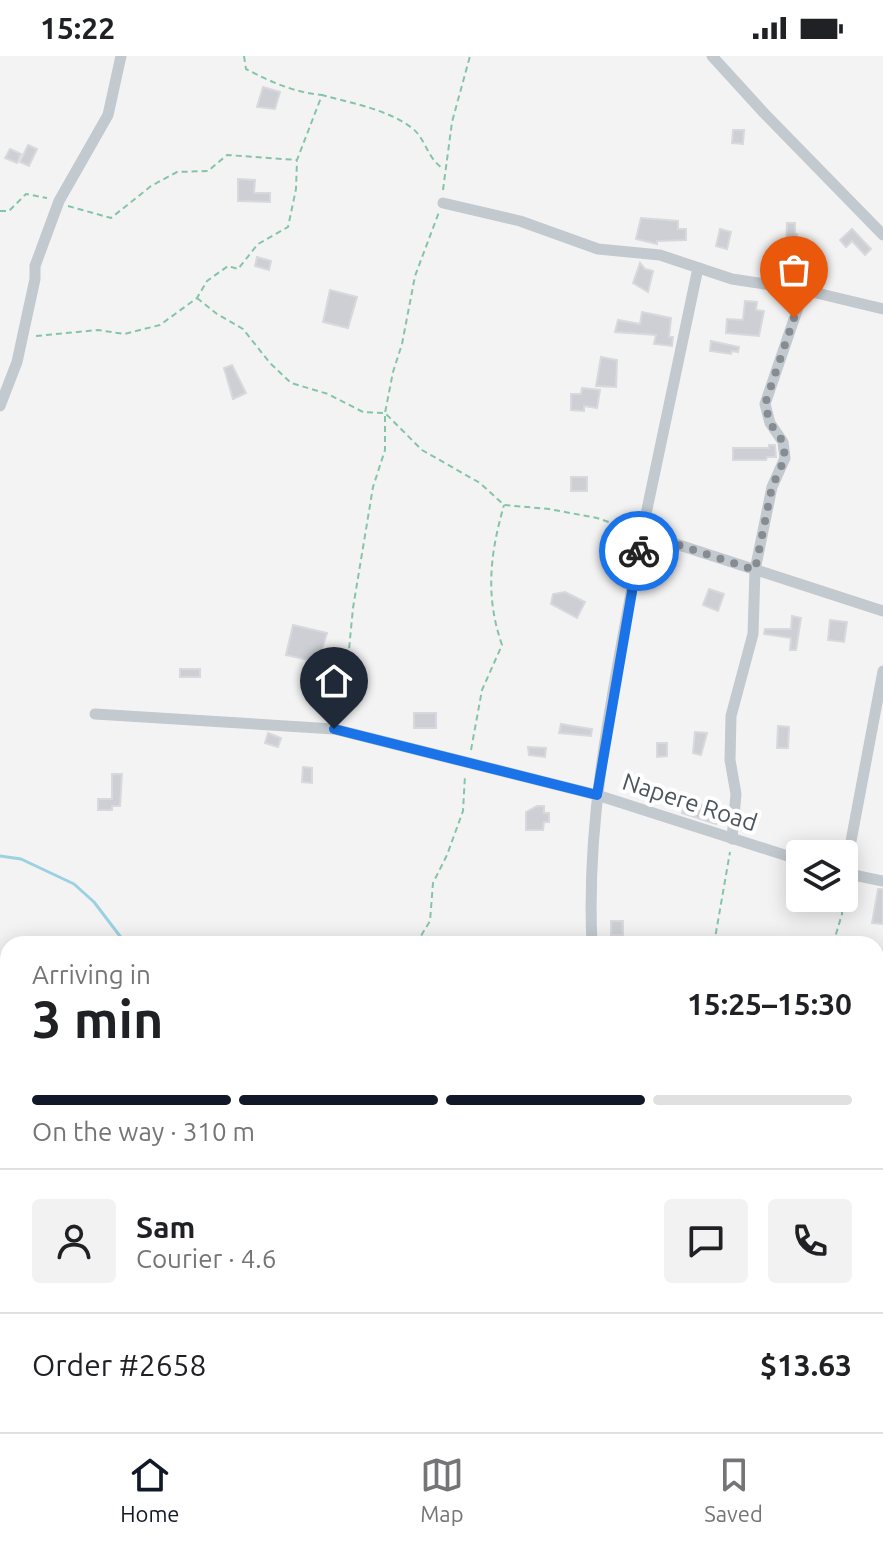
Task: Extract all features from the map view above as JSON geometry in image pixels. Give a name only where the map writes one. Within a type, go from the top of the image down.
[{"type":"street","points":[[0,406],[17,362],[35,266],[59,201],[108,115],[121,56]]},
{"type":"street","points":[[712,56],[883,235]]},
{"type":"street","points":[[443,203],[520,221],[598,249],[660,255],[732,279],[804,290],[883,309]]},
{"type":"street","points":[[592,936],[589,873],[597,795],[642,533],[698,268]]},
{"type":"street","points":[[732,839],[736,794],[730,760],[731,716],[753,634],[755,570],[772,487],[785,458],[783,442],[770,423],[765,404],[804,290]]},
{"type":"street","points":[[642,533],[883,611]]},
{"type":"street","points":[[851,840],[883,671]]},
{"type":"street","name":"Napere Road","points":[[95,714],[334,729],[597,795],[786,856]]},
{"type":"street","points":[[858,876],[883,881]]},
{"type":"path","points":[[244,56],[246,69],[273,83],[297,92],[322,95],[380,112],[413,129],[432,160],[444,169]]},
{"type":"path","points":[[334,729],[346,680],[353,608],[373,487],[385,450],[385,413],[393,372],[402,344],[415,276],[443,203],[444,169],[452,122],[470,56]]},
{"type":"path","points":[[31,342],[34,336],[68,331],[98,330],[124,334],[160,325],[197,298],[207,281],[228,266],[238,269],[258,244],[288,227],[296,189],[297,160],[322,95]]},
{"type":"path","points":[[0,211],[9,211],[26,194],[111,218],[151,186],[177,172],[208,171],[227,155],[297,160]]},
{"type":"path","points":[[197,298],[243,329],[270,363],[291,383],[328,394],[363,412],[385,413],[422,450],[480,483],[504,505],[597,518],[642,533]]},
{"type":"path","points":[[421,936],[430,921],[433,883],[463,811],[463,785],[482,690],[502,645],[493,619],[490,561],[504,505]]},
{"type":"path","points":[[715,936],[732,839]]},
{"type":"path","points":[[835,936],[842,912]]},
{"type":"building","points":[[263,87],[280,92],[275,109],[257,107]]},
{"type":"building","points":[[733,130],[744,130],[743,144],[732,143]]},
{"type":"building","points":[[28,145],[37,149],[29,166],[20,162]]},
{"type":"building","points":[[10,149],[21,154],[17,163],[5,158]]},
{"type":"building","points":[[238,179],[255,180],[254,193],[270,193],[270,202],[238,201]]},
{"type":"building","points":[[641,218],[678,221],[678,229],[686,229],[686,240],[657,241],[657,244],[636,239]]},
{"type":"building","points":[[787,223],[795,223],[795,266],[786,266],[786,255],[772,255],[772,245],[786,244]]},
{"type":"building","points":[[720,229],[731,232],[727,249],[716,246]]},
{"type":"building","points":[[852,229],[871,249],[865,255],[852,241],[846,247],[840,240]]},
{"type":"building","points":[[257,257],[271,261],[269,270],[255,266]]},
{"type":"building","points":[[640,263],[645,269],[653,271],[648,292],[633,283]]},
{"type":"building","points":[[330,290],[357,297],[348,328],[323,322]]},
{"type":"building","points":[[745,301],[757,302],[756,310],[764,311],[759,336],[726,333],[727,319],[743,320]]},
{"type":"building","points":[[642,312],[671,318],[669,337],[673,337],[672,346],[654,344],[656,335],[615,332],[618,320],[640,324]]},
{"type":"building","points":[[711,341],[739,347],[738,352],[710,351]]},
{"type":"building","points":[[601,357],[617,360],[616,387],[596,386]]},
{"type":"building","points":[[232,365],[246,393],[233,399],[224,368]]},
{"type":"building","points":[[582,388],[600,390],[597,408],[584,406],[584,411],[571,410],[571,394],[581,394]]},
{"type":"building","points":[[769,445],[775,445],[776,457],[733,460],[733,448],[769,448]]},
{"type":"building","points":[[571,477],[587,477],[587,491],[571,491]]},
{"type":"building","points":[[709,589],[724,594],[718,611],[703,605]]},
{"type":"building","points":[[565,592],[585,602],[577,618],[551,604],[553,594]]},
{"type":"building","points":[[792,616],[801,618],[796,650],[790,650],[791,638],[764,634],[765,629],[791,629]]},
{"type":"building","points":[[830,620],[847,622],[844,642],[828,640]]},
{"type":"building","points":[[293,625],[327,633],[318,662],[286,655]]},
{"type":"building","points":[[180,669],[200,669],[200,677],[180,677]]},
{"type":"building","points":[[414,713],[436,713],[436,728],[414,728]]},
{"type":"building","points":[[561,724],[592,729],[591,736],[559,733]]},
{"type":"building","points":[[778,726],[789,727],[788,748],[777,748]]},
{"type":"building","points":[[695,732],[707,733],[701,755],[693,753]]},
{"type":"building","points":[[268,733],[281,738],[278,747],[265,743]]},
{"type":"building","points":[[657,743],[667,743],[667,756],[657,757]]},
{"type":"building","points":[[528,747],[546,748],[545,757],[529,755]]},
{"type":"building","points":[[303,767],[312,768],[312,783],[302,782]]},
{"type":"building","points":[[112,774],[122,774],[120,806],[112,806],[112,810],[98,810],[98,799],[112,799]]},
{"type":"building","points":[[685,801],[718,808],[716,824],[682,813]]},
{"type":"building","points":[[544,806],[544,813],[549,813],[549,822],[544,822],[543,830],[526,830],[526,812]]},
{"type":"building","points":[[878,889],[883,889],[883,924],[872,923]]},
{"type":"building","points":[[611,921],[623,921],[623,935],[611,935]]},
{"type":"waterway","points":[[0,856],[21,859],[74,884],[94,902],[120,936]]},
{"type":"way so far","points":[[639,551],[642,533],[755,570],[772,487],[785,458],[783,442],[770,423],[765,404],[794,318]]},
{"type":"route","points":[[334,729],[597,795],[639,551]]}]
